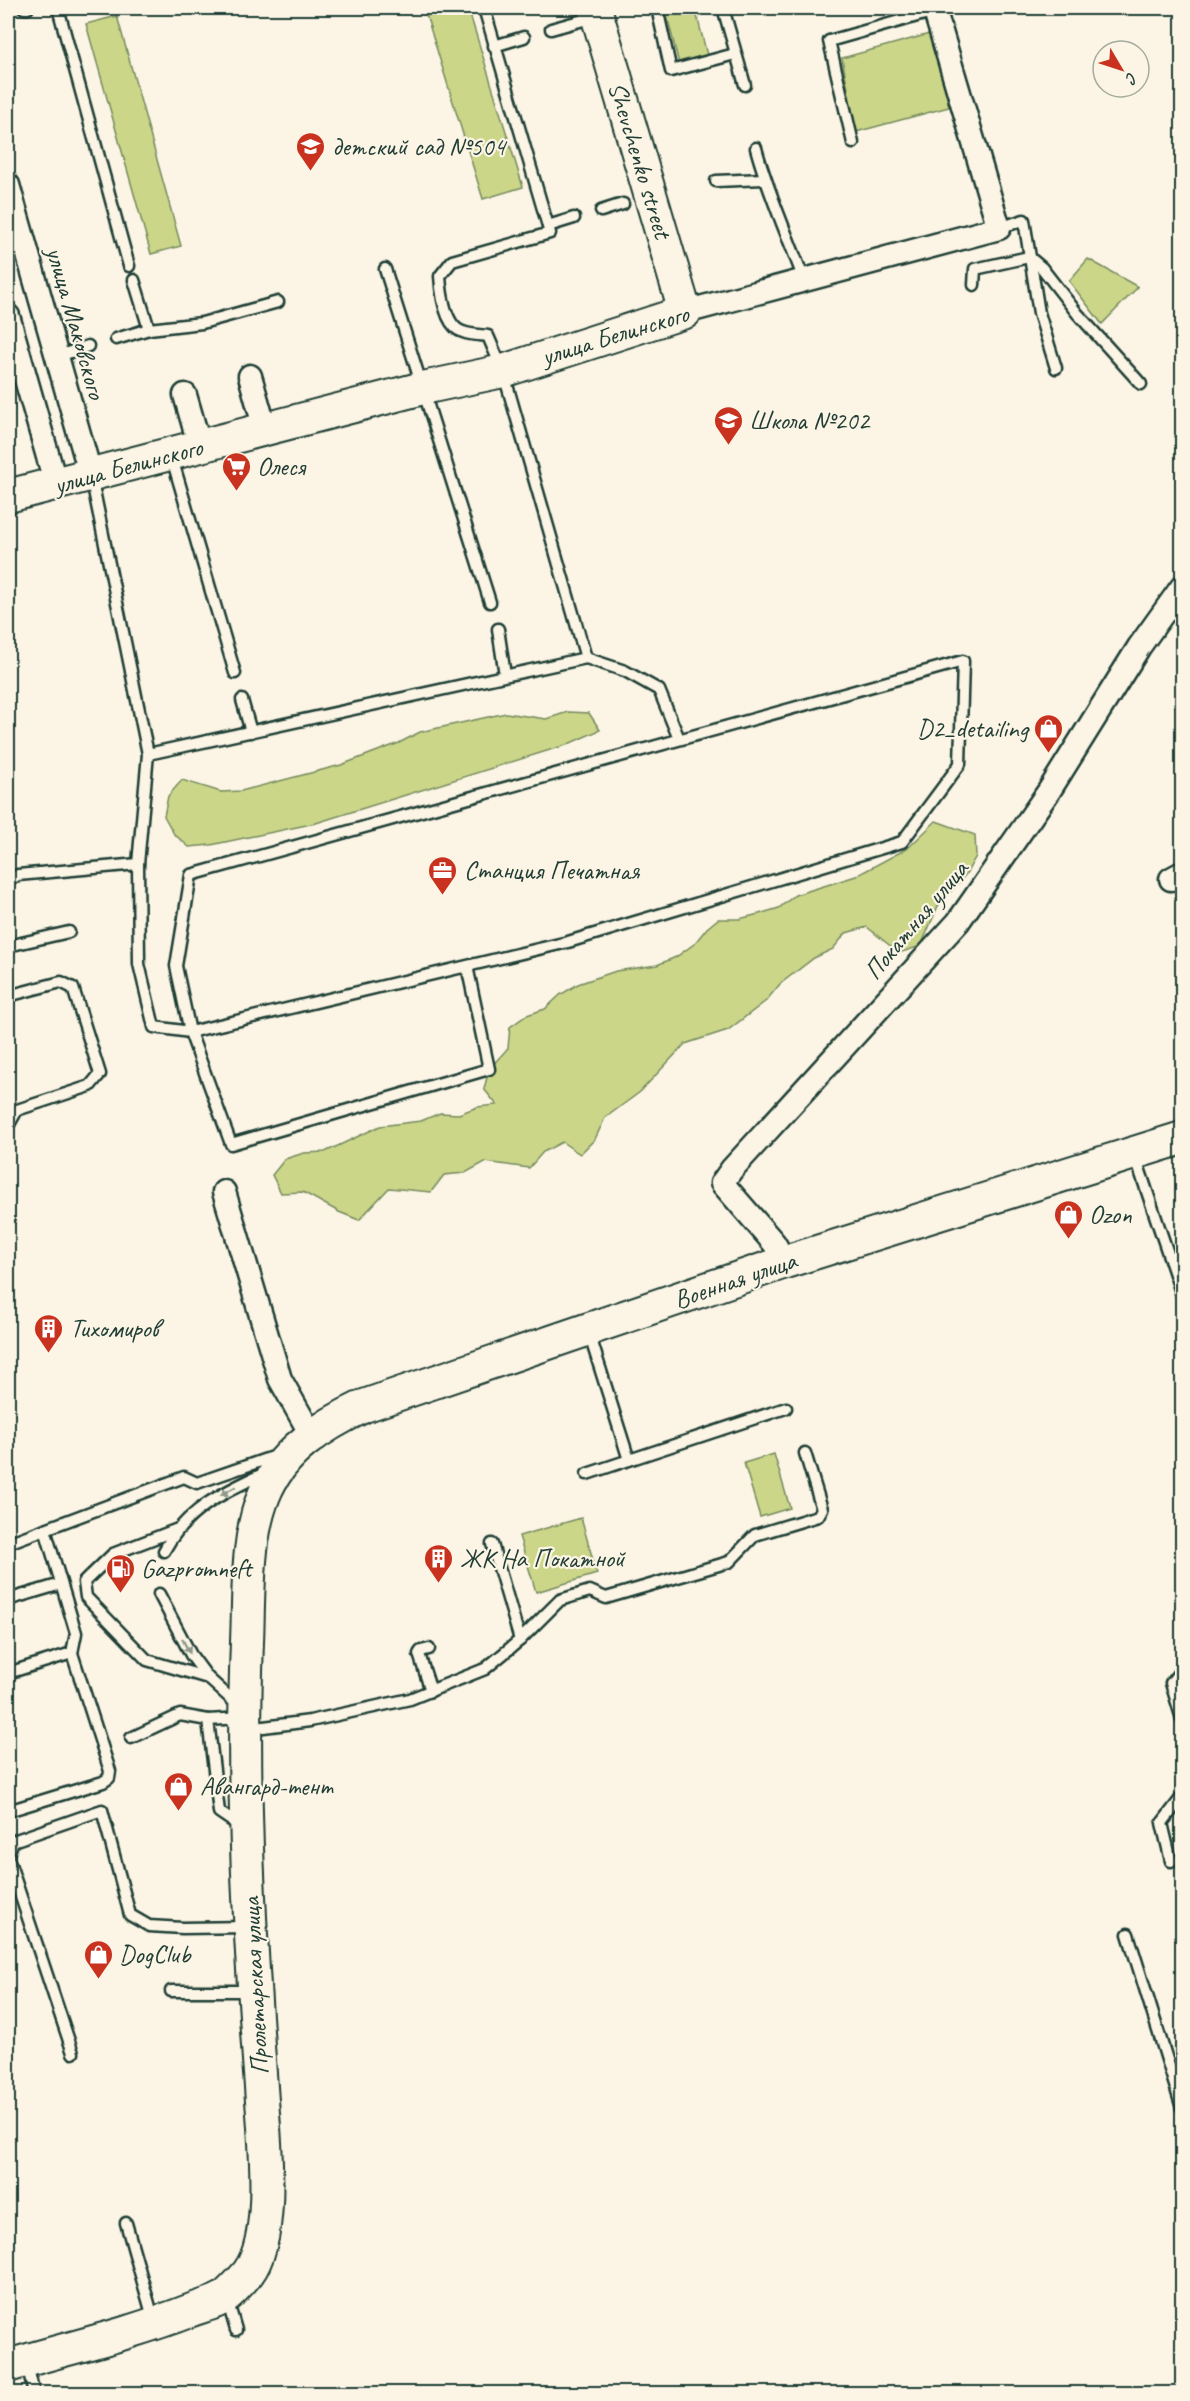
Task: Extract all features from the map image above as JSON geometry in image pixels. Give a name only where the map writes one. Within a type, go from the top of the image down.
[{"type":"main road","name":"Shevchenko street","points":[[596,12],[685,312]]},
{"type":"main road","name":"улица Белинского","points":[[8,496],[423,388],[503,371],[685,312]]},
{"type":"main road","name":"Военная улица","points":[[297,1450],[328,1423],[364,1406],[785,1262],[1182,1138]]},
{"type":"main road","name":"Пролетарская улица","points":[[17,2363],[155,2324],[226,2296],[248,2273],[258,2256],[265,2224],[265,2152],[246,1831],[244,1720],[250,1552],[264,1495],[297,1450]]},
{"type":"street","points":[[934,9],[999,228]]},
{"type":"street","name":"улица Маковского","points":[[8,185],[55,357],[91,476]]},
{"type":"street","name":"улица Белинского","points":[[685,312],[999,228]]},
{"type":"street","points":[[8,316],[56,485]]},
{"type":"street","points":[[250,376],[265,429]]},
{"type":"street","points":[[185,395],[185,451]]},
{"type":"street","name":"Покатная улица","points":[[785,1262],[774,1243],[722,1182],[958,922],[1049,791],[1139,647],[1182,586]]},
{"type":"street","points":[[224,1192],[280,1379],[297,1450]]},
{"type":"lane","points":[[58,8],[129,266]]},
{"type":"lane","points":[[484,8],[550,233],[452,261],[440,276],[441,289],[451,324],[461,332],[488,336],[503,371],[586,658]]},
{"type":"lane","points":[[657,8],[671,71],[735,54]]},
{"type":"lane","points":[[723,8],[745,85]]},
{"type":"lane","points":[[853,143],[829,41],[934,9]]},
{"type":"lane","points":[[551,30],[596,12]]},
{"type":"lane","points":[[494,46],[524,37]]},
{"type":"lane","points":[[756,148],[764,179],[787,232],[804,280]]},
{"type":"lane","points":[[716,181],[764,179]]},
{"type":"lane","points":[[601,211],[623,204]]},
{"type":"lane","points":[[548,226],[574,218]]},
{"type":"lane","points":[[999,228],[1024,220],[1039,313],[1056,369]]},
{"type":"lane","points":[[974,285],[975,269],[1029,257]]},
{"type":"lane","points":[[1029,257],[1042,268],[1077,313],[1141,384]]},
{"type":"lane","points":[[385,269],[490,602]]},
{"type":"lane","points":[[134,280],[148,329]]},
{"type":"lane","points":[[116,339],[148,329],[202,323],[278,303]]},
{"type":"lane","points":[[55,357],[88,346]]},
{"type":"lane","points":[[185,451],[235,673]]},
{"type":"lane","points":[[91,476],[148,754],[138,864],[139,964],[154,1027],[190,1032],[467,966],[568,942],[902,842],[960,764],[963,661],[191,875],[176,966],[190,1032],[231,1144],[489,1069],[467,966]]},
{"type":"lane","points":[[498,629],[506,675]]},
{"type":"lane","points":[[148,754],[586,658],[625,671],[659,690],[679,740]]},
{"type":"lane","points":[[242,700],[251,732]]},
{"type":"lane","points":[[8,882],[18,875],[138,864]]},
{"type":"lane","points":[[8,946],[69,932]]},
{"type":"lane","points":[[8,996],[61,982],[73,988],[100,1074],[90,1086],[17,1110],[8,1126]]},
{"type":"lane","points":[[1134,1153],[1182,1295]]},
{"type":"lane","points":[[588,1330],[629,1460]]},
{"type":"lane","points":[[587,1474],[786,1408]]},
{"type":"lane","points":[[8,1543],[184,1477],[196,1483],[297,1450]]},
{"type":"lane","points":[[164,1551],[178,1529],[195,1510],[297,1450]]},
{"type":"lane","points":[[131,1737],[180,1715],[208,1720],[310,1721],[410,1699],[480,1672],[520,1640],[560,1600],[590,1591],[606,1598],[729,1562],[755,1535],[818,1516],[822,1509],[805,1453]]},
{"type":"lane","points":[[8,1810],[103,1782],[109,1778],[110,1771],[72,1653],[76,1634],[45,1529]]},
{"type":"lane","points":[[178,1529],[113,1554],[84,1582],[86,1597],[147,1660],[208,1678]]},
{"type":"lane","points":[[492,1545],[520,1640]]},
{"type":"lane","points":[[14,1598],[61,1584]]},
{"type":"lane","points":[[159,1594],[191,1655],[244,1720]]},
{"type":"lane","points":[[429,1648],[419,1654],[431,1691]]},
{"type":"lane","points":[[8,1673],[72,1653]]},
{"type":"lane","points":[[1182,1669],[1172,1683],[1182,1719]]},
{"type":"lane","points":[[208,1720],[219,1812],[246,1831]]},
{"type":"lane","points":[[1172,1861],[1162,1823],[1182,1797]]},
{"type":"lane","points":[[73,2053],[8,1856],[14,1841],[102,1810],[130,1915],[149,1926],[251,1927]]},
{"type":"lane","points":[[1128,1934],[1182,2108]]},
{"type":"lane","points":[[171,1991],[254,1991]]},
{"type":"lane","points":[[126,2223],[155,2324]]},
{"type":"lane","points":[[226,2296],[233,2313],[236,2330]]},
{"type":"lane","points":[[17,2363],[34,2394]]},
{"type":"green space","points":[[424,8],[468,8],[523,187],[483,199]]},
{"type":"green space","points":[[665,8],[695,8],[707,55],[679,64]]},
{"type":"green space","points":[[117,16],[181,246],[151,254],[86,24]]},
{"type":"green space","points":[[933,33],[949,107],[856,132],[842,58]]},
{"type":"green space","points":[[1088,259],[1138,287],[1102,324],[1069,281]]},
{"type":"green space","points":[[568,712],[589,713],[600,730],[566,745],[316,823],[211,845],[189,847],[174,834],[164,816],[168,796],[182,780],[221,792],[241,791],[341,765],[399,743],[420,732],[506,713],[546,719]]},
{"type":"green space","points":[[936,821],[975,835],[976,856],[966,874],[938,906],[921,946],[899,953],[867,927],[846,933],[833,949],[814,958],[780,984],[766,1001],[728,1030],[685,1044],[640,1092],[605,1118],[595,1139],[580,1154],[562,1142],[543,1152],[529,1168],[485,1162],[465,1173],[444,1175],[431,1192],[389,1188],[359,1220],[303,1192],[281,1193],[272,1175],[285,1159],[304,1153],[325,1152],[380,1126],[421,1121],[440,1113],[459,1114],[477,1107],[497,1105],[484,1089],[489,1069],[508,1048],[510,1027],[527,1015],[545,1009],[560,995],[578,984],[616,971],[657,965],[676,957],[694,944],[718,919],[739,919],[779,908],[795,895],[856,876],[908,848]]},
{"type":"green space","points":[[774,1454],[790,1508],[760,1517],[744,1463]]},
{"type":"green space","points":[[581,1518],[597,1574],[536,1592],[519,1536]]},
{"type":"place","name":"детский сад №504","points":[[311,172]]},
{"type":"place","name":"Школа №202","points":[[728,446]]},
{"type":"place","name":"Олеся","points":[[236,492]]},
{"type":"place","name":"D2_detailing","points":[[1049,754]]},
{"type":"place","name":"Станция Печатная","points":[[443,896]]},
{"type":"place","name":"Ozon","points":[[1068,1240]]},
{"type":"place","name":"Тихомиров","points":[[49,1354]]},
{"type":"place","name":"ЖК На Покатной","points":[[439,1584]]},
{"type":"place","name":"Gazpromneft","points":[[120,1594]]},
{"type":"place","name":"Авангард-тент","points":[[179,1812]]},
{"type":"place","name":"DogClub","points":[[98,1980]]}]
